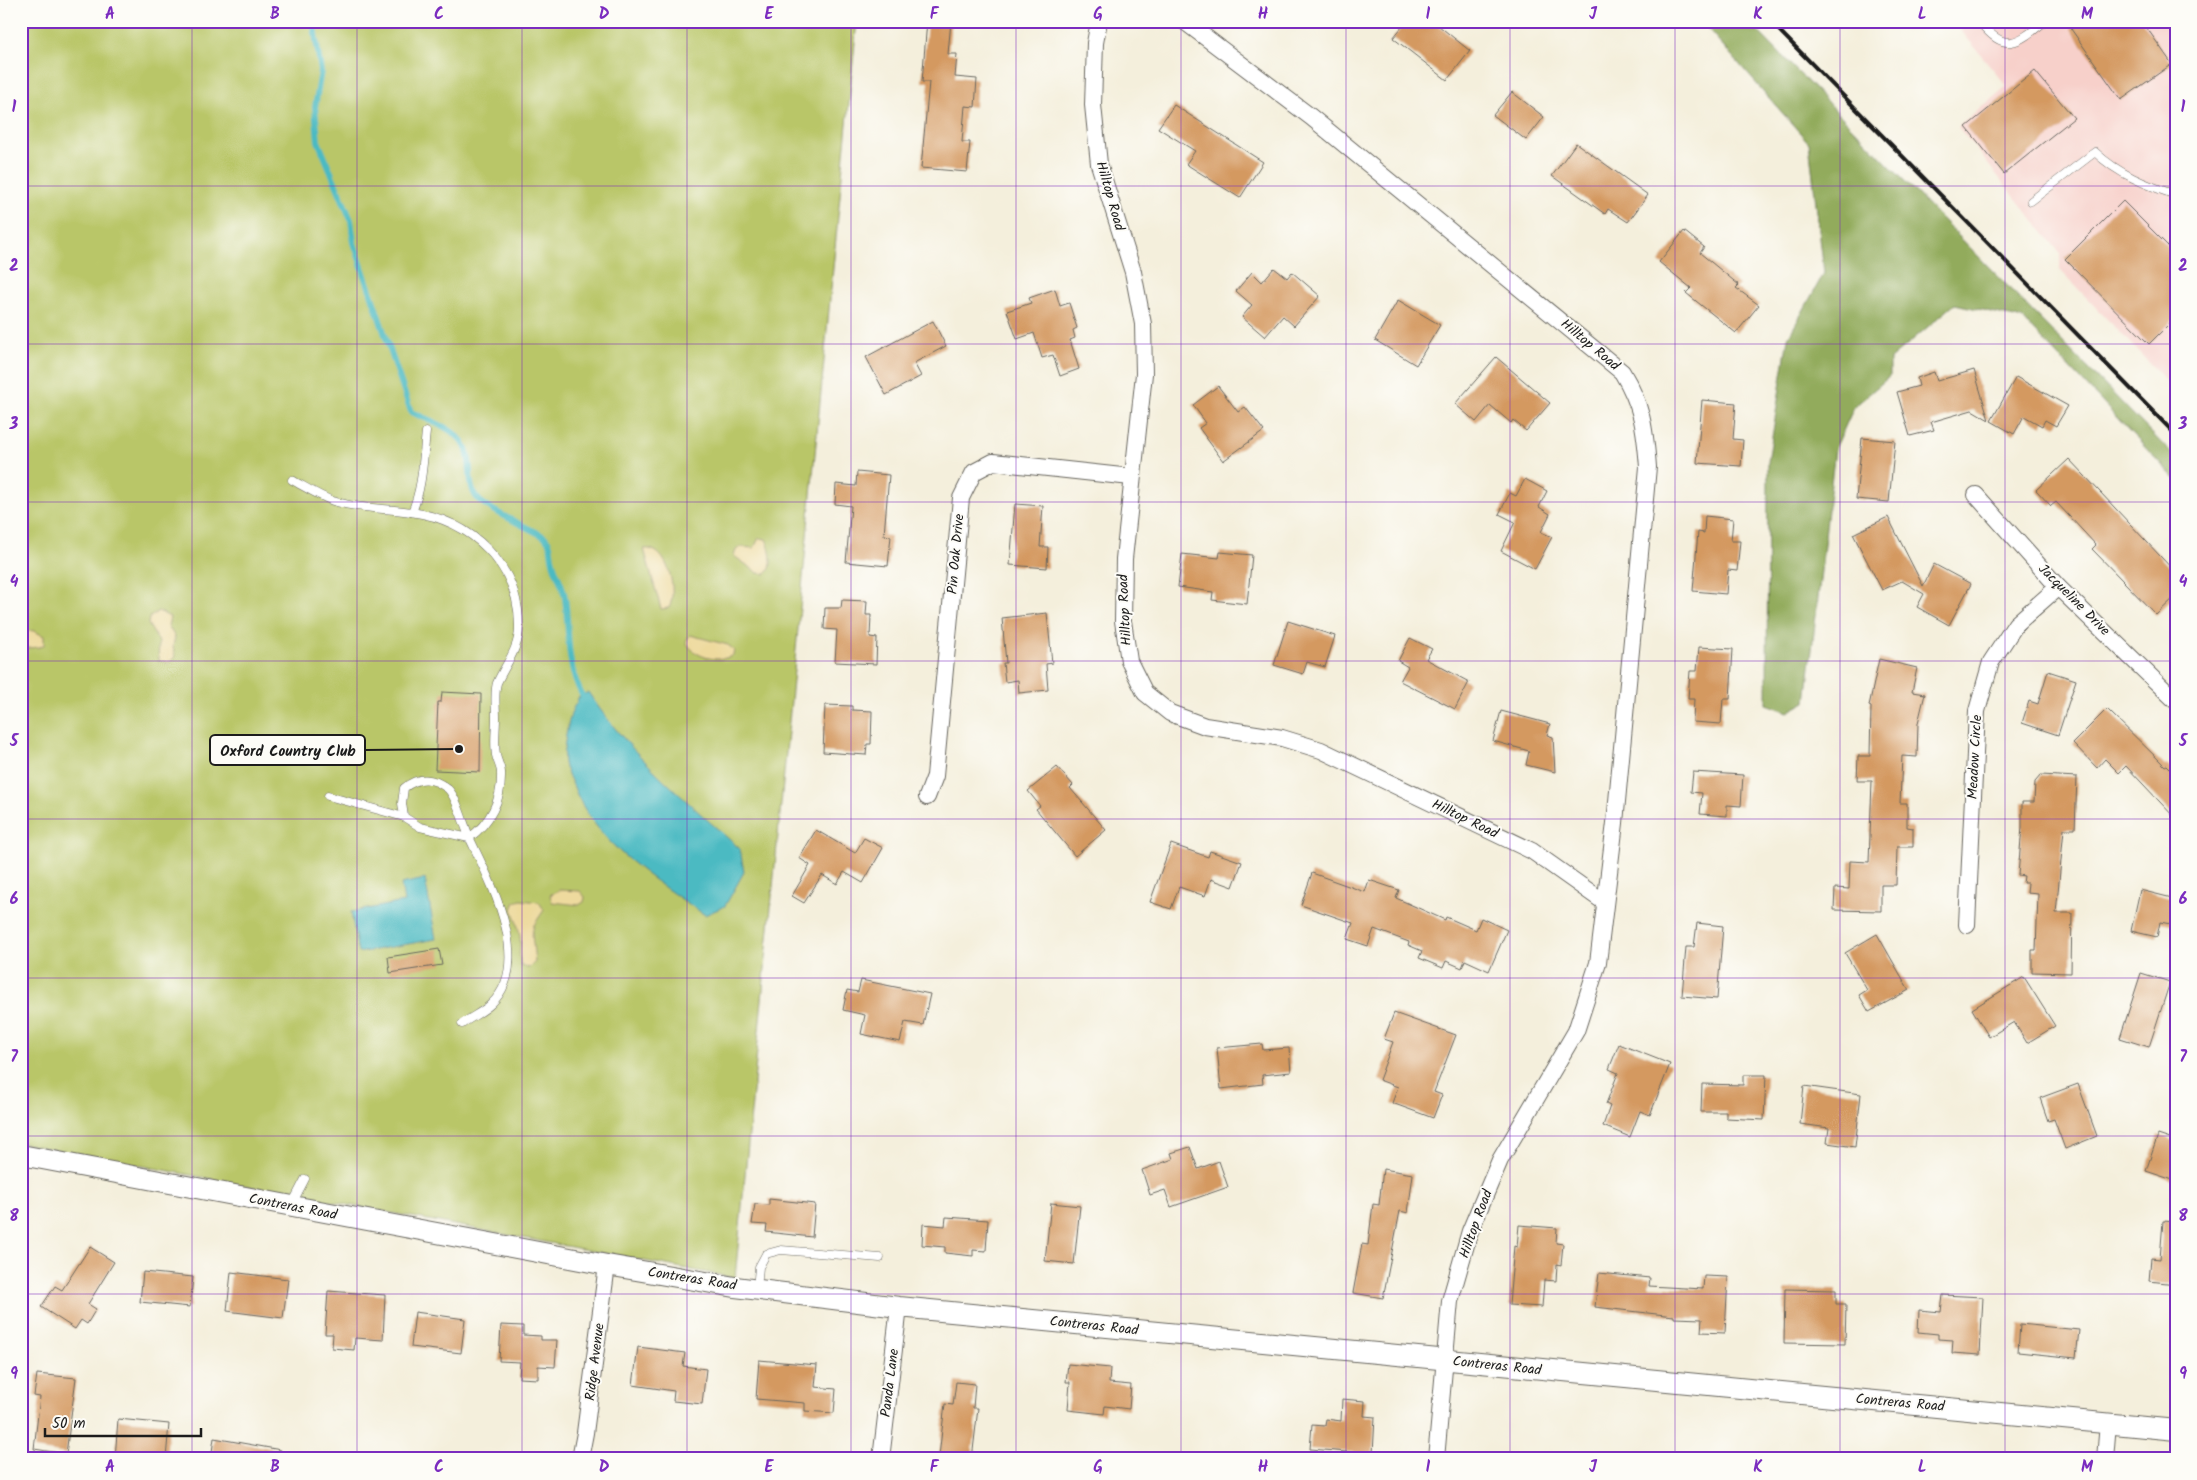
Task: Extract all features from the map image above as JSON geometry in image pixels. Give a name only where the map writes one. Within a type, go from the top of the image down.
[{"type":"street","name":"Hilltop Road","points":[[1099,21],[1095,43],[1093,105],[1099,164],[1133,272],[1143,324],[1144,374],[1131,477],[1124,559],[1123,621],[1128,661],[1145,693],[1170,713],[1205,726],[1282,738],[1321,750],[1532,851],[1604,902]]},
{"type":"street","name":"Hilltop Road","points":[[1184,21],[1311,117],[1622,372],[1636,394],[1645,430],[1648,467],[1615,823],[1598,963],[1576,1031],[1500,1160],[1470,1231],[1453,1292],[1444,1361],[1436,1459]]},
{"type":"street","name":"Pin Oak Drive","points":[[927,797],[935,776],[961,498],[974,472],[993,462],[1131,477]]},
{"type":"street","name":"Jacqueline Drive","points":[[1976,495],[2058,587],[2176,701]]},
{"type":"street","name":"Meadow Circle","points":[[1967,924],[1977,711],[1991,662],[2016,624],[2058,587]]},
{"type":"street","name":"Contreras Road","points":[[21,1155],[607,1265],[756,1289],[899,1307],[2176,1430]]},
{"type":"street","name":"Ridge Avenue","points":[[580,1459],[586,1433],[607,1265]]},
{"type":"street","name":"Panda Lane","points":[[881,1459],[899,1307]]},
{"type":"street","points":[[2105,1459],[2108,1423]]},
{"type":"lane","points":[[1979,21],[1992,37],[2005,42],[2022,40],[2045,21]]},
{"type":"lane","points":[[2031,201],[2095,152],[2107,163],[2130,177],[2176,195]]},
{"type":"lane","points":[[412,512],[419,495],[423,477],[426,432]]},
{"type":"lane","points":[[292,480],[332,500],[382,510],[412,512],[446,522],[463,530],[489,548],[506,575],[517,604],[520,629],[516,647],[496,685],[496,755],[501,772],[499,792],[493,812],[484,827],[469,838],[420,827],[404,817],[328,796]]},
{"type":"lane","points":[[404,817],[402,803],[404,788],[415,779],[432,779],[450,791],[469,838],[492,885],[507,928],[510,954],[502,989],[491,1004],[462,1024]]},
{"type":"lane","points":[[291,1206],[305,1179]]},
{"type":"lane","points":[[756,1289],[759,1267],[766,1254],[781,1250],[880,1258]]},
{"type":"shaded area","points":[[1953,21],[2176,21],[2176,391],[2060,270],[2060,253],[1958,127],[2007,86]]},
{"type":"green space","points":[[21,21],[857,21],[735,1278],[21,1143]]},
{"type":"green space","points":[[1701,21],[1748,21],[2176,458],[2176,480],[2023,319],[1955,304],[1890,359],[1890,376],[1854,407],[1835,449],[1806,702],[1788,712],[1767,704],[1768,462],[1788,338],[1824,273],[1809,143]]},
{"type":"sand","points":[[759,538],[766,539],[770,552],[771,562],[769,571],[766,574],[758,573],[734,556],[736,550],[740,547],[754,548]]},
{"type":"sand","points":[[644,549],[652,550],[659,554],[665,561],[669,571],[672,591],[669,608],[661,609]]},
{"type":"sand","points":[[158,611],[170,617],[168,626],[175,637],[173,646],[175,657],[169,663],[158,660],[159,642],[148,624],[149,618]]},
{"type":"sand","points":[[21,629],[34,631],[44,636],[44,645],[21,649]]},
{"type":"sand","points":[[690,635],[728,645],[734,650],[733,655],[727,658],[714,659],[700,655],[689,647],[686,641]]},
{"type":"sand","points":[[559,890],[580,891],[585,897],[584,902],[579,905],[552,902],[550,895]]},
{"type":"sand","points":[[521,900],[539,902],[544,910],[534,925],[532,934],[535,962],[529,968],[521,965],[519,933],[512,909],[515,902]]},
{"type":"water","points":[[588,692],[639,756],[740,849],[744,872],[725,906],[705,915],[666,888],[611,843],[596,826],[583,806],[565,768],[564,752],[570,716],[578,698]]},
{"type":"water","points":[[425,879],[436,939],[358,953],[351,912],[404,902],[401,884]]},
{"type":"building","points":[[927,21],[951,21],[948,54],[957,54],[955,77],[977,79],[975,107],[965,106],[962,142],[970,142],[967,172],[921,168],[929,82],[922,82]]},
{"type":"building","points":[[1407,21],[1433,21],[1470,51],[1447,80],[1393,38]]},
{"type":"building","points":[[2082,21],[2142,21],[2172,64],[2121,100],[2071,29]]},
{"type":"building","points":[[2035,71],[2074,118],[2004,174],[1966,127]]},
{"type":"building","points":[[1512,92],[1544,117],[1526,140],[1493,115]]},
{"type":"building","points":[[1174,105],[1263,162],[1240,198],[1186,164],[1195,151],[1158,128]]},
{"type":"building","points":[[1576,143],[1648,195],[1628,222],[1608,209],[1605,214],[1552,176]]},
{"type":"building","points":[[2123,201],[2176,254],[2176,317],[2149,344],[2065,259]]},
{"type":"building","points":[[1684,231],[1704,247],[1700,253],[1739,285],[1736,288],[1759,305],[1736,333],[1686,293],[1691,288],[1659,262]]},
{"type":"building","points":[[1274,268],[1287,278],[1292,272],[1320,296],[1294,326],[1283,316],[1265,337],[1242,317],[1252,305],[1236,291],[1252,272],[1262,282]]},
{"type":"building","points":[[1055,289],[1060,306],[1069,303],[1077,328],[1073,330],[1075,338],[1070,340],[1079,369],[1060,376],[1053,355],[1042,358],[1034,333],[1017,339],[1007,311],[1031,303],[1029,298]]},
{"type":"building","points":[[1398,300],[1440,325],[1416,365],[1375,340]]},
{"type":"building","points":[[933,321],[946,346],[914,363],[921,376],[886,395],[866,357]]},
{"type":"building","points":[[1496,357],[1550,403],[1526,431],[1513,420],[1511,423],[1490,405],[1476,422],[1455,404]]},
{"type":"building","points":[[1974,370],[1989,420],[1972,410],[1931,422],[1934,430],[1910,436],[1897,392],[1919,386],[1917,378],[1934,372],[1937,381]]},
{"type":"building","points":[[2016,377],[2068,406],[2056,426],[2045,420],[2042,426],[2024,416],[2014,434],[1991,421]]},
{"type":"building","points":[[1218,386],[1238,412],[1245,407],[1264,431],[1223,461],[1199,428],[1206,423],[1193,405]]},
{"type":"building","points":[[1702,400],[1736,403],[1733,439],[1743,440],[1741,466],[1697,463]]},
{"type":"building","points":[[1862,438],[1895,441],[1889,502],[1856,499]]},
{"type":"building","points":[[2069,459],[2176,573],[2176,596],[2156,615],[2092,549],[2096,545],[2056,502],[2051,506],[2036,490]]},
{"type":"building","points":[[857,472],[889,475],[884,535],[891,536],[888,566],[846,562],[851,506],[835,504],[836,484],[856,486]]},
{"type":"building","points":[[1525,479],[1547,491],[1539,507],[1550,514],[1541,532],[1552,537],[1535,569],[1501,551],[1515,522],[1499,514],[1510,493],[1516,496]]},
{"type":"building","points":[[1015,504],[1043,506],[1040,547],[1048,547],[1047,568],[1010,565]]},
{"type":"building","points":[[1705,516],[1733,519],[1731,541],[1740,541],[1737,571],[1728,570],[1726,594],[1693,591],[1698,532],[1704,533]]},
{"type":"building","points":[[1888,517],[1923,586],[1934,564],[1971,584],[1949,625],[1917,607],[1924,594],[1902,581],[1882,590],[1853,534]]},
{"type":"building","points":[[1220,552],[1252,555],[1247,604],[1212,600],[1213,592],[1178,587],[1182,554],[1219,558]]},
{"type":"building","points":[[842,600],[867,601],[866,615],[871,615],[870,637],[877,638],[876,664],[835,662],[837,630],[824,629],[825,608],[841,608]]},
{"type":"building","points":[[1047,613],[1052,663],[1046,664],[1048,690],[1019,693],[1018,680],[1005,682],[1003,663],[1006,663],[1002,618]]},
{"type":"building","points":[[1288,621],[1335,636],[1325,667],[1307,662],[1303,674],[1274,665]]},
{"type":"building","points":[[1410,638],[1432,649],[1426,659],[1469,682],[1455,709],[1400,681],[1408,667],[1398,661]]},
{"type":"building","points":[[1699,647],[1733,649],[1730,699],[1723,699],[1721,724],[1693,722],[1694,699],[1688,699],[1690,671],[1697,671]]},
{"type":"building","points":[[1879,659],[1917,668],[1912,692],[1925,694],[1918,723],[1917,757],[1902,756],[1900,803],[1907,803],[1907,827],[1913,828],[1913,847],[1897,847],[1896,885],[1881,885],[1881,911],[1834,910],[1835,888],[1849,889],[1850,861],[1869,862],[1872,781],[1857,781],[1858,756],[1870,756],[1871,707],[1869,706]]},
{"type":"building","points":[[2048,671],[2076,680],[2058,735],[2022,723],[2029,701],[2038,704]]},
{"type":"building","points":[[442,692],[481,694],[480,772],[435,770],[438,702],[441,702]]},
{"type":"building","points":[[825,705],[852,706],[852,710],[872,711],[871,744],[867,744],[866,755],[823,752]]},
{"type":"building","points":[[2107,709],[2165,766],[2167,765],[2176,774],[2176,819],[2126,766],[2119,773],[2105,759],[2097,768],[2073,743]]},
{"type":"building","points":[[1501,711],[1550,724],[1547,735],[1553,737],[1555,772],[1526,765],[1529,751],[1493,741]]},
{"type":"building","points":[[1057,767],[1073,785],[1070,788],[1106,830],[1075,856],[1036,809],[1040,806],[1028,791]]},
{"type":"building","points":[[1693,772],[1743,775],[1741,806],[1727,805],[1727,816],[1700,814],[1702,793],[1691,792]]},
{"type":"building","points":[[2041,775],[2077,777],[2075,829],[2064,829],[2056,913],[2072,913],[2071,973],[2032,972],[2032,950],[2036,950],[2038,894],[2027,893],[2028,883],[2023,883],[2024,876],[2018,875],[2022,802],[2034,802],[2035,782]]},
{"type":"building","points":[[816,830],[855,853],[864,838],[883,848],[863,883],[844,872],[837,884],[822,875],[804,903],[792,896],[810,865],[799,858]]},
{"type":"building","points":[[1171,844],[1208,857],[1210,851],[1242,862],[1233,887],[1211,879],[1205,896],[1179,887],[1171,909],[1150,902]]},
{"type":"building","points":[[1312,873],[1365,892],[1369,880],[1399,890],[1396,898],[1445,920],[1446,917],[1476,930],[1481,918],[1507,930],[1489,971],[1465,960],[1462,968],[1446,961],[1443,968],[1419,958],[1422,951],[1408,945],[1409,942],[1374,929],[1368,946],[1347,939],[1353,923],[1301,905]]},
{"type":"building","points":[[2140,890],[2176,899],[2176,925],[2160,922],[2157,937],[2131,931]]},
{"type":"building","points":[[1697,923],[1723,926],[1717,999],[1682,996],[1686,947],[1694,947]]},
{"type":"building","points":[[1877,934],[1909,990],[1869,1012],[1859,995],[1867,990],[1845,953]]},
{"type":"building","points":[[439,949],[442,965],[390,973],[388,957]]},
{"type":"building","points":[[2141,973],[2170,982],[2149,1047],[2120,1038]]},
{"type":"building","points":[[2024,977],[2055,1026],[2027,1043],[2014,1022],[1989,1037],[1972,1009]]},
{"type":"building","points":[[861,980],[930,994],[923,1025],[905,1022],[900,1042],[861,1034],[865,1015],[843,1010],[847,990],[858,992]]},
{"type":"building","points":[[1394,1013],[1456,1035],[1434,1092],[1442,1095],[1433,1118],[1392,1103],[1398,1087],[1379,1080],[1393,1042],[1384,1039]]},
{"type":"building","points":[[1262,1044],[1263,1050],[1289,1048],[1291,1072],[1262,1075],[1263,1084],[1221,1089],[1217,1048]]},
{"type":"building","points":[[1619,1044],[1670,1064],[1650,1115],[1640,1111],[1630,1137],[1603,1126],[1610,1106],[1606,1104],[1618,1073],[1609,1069]]},
{"type":"building","points":[[1743,1075],[1766,1075],[1764,1120],[1726,1118],[1726,1112],[1701,1112],[1702,1084],[1743,1085]]},
{"type":"building","points":[[2078,1084],[2097,1136],[2065,1149],[2054,1119],[2048,1121],[2040,1098]]},
{"type":"building","points":[[1804,1086],[1861,1094],[1855,1147],[1827,1143],[1829,1128],[1800,1124]]},
{"type":"building","points":[[2158,1135],[2176,1141],[2176,1181],[2146,1171]]},
{"type":"building","points":[[1190,1147],[1198,1169],[1219,1161],[1228,1187],[1171,1207],[1165,1190],[1150,1195],[1142,1170],[1173,1159],[1171,1153]]},
{"type":"building","points":[[1383,1169],[1413,1174],[1408,1213],[1400,1211],[1383,1298],[1353,1293],[1362,1244],[1368,1245],[1373,1204],[1379,1205]]},
{"type":"building","points":[[769,1199],[815,1204],[812,1237],[766,1232],[767,1225],[752,1224],[755,1204],[769,1205]]},
{"type":"building","points":[[1051,1203],[1080,1206],[1074,1264],[1045,1261]]},
{"type":"building","points":[[946,1217],[988,1220],[986,1251],[973,1250],[973,1256],[945,1253],[945,1247],[922,1245],[923,1224],[945,1226]]},
{"type":"building","points":[[2163,1221],[2176,1222],[2176,1284],[2149,1281],[2151,1258],[2160,1259]]},
{"type":"building","points":[[1519,1225],[1557,1228],[1556,1243],[1563,1244],[1561,1265],[1557,1264],[1556,1281],[1544,1280],[1542,1307],[1509,1305],[1514,1246],[1517,1247]]},
{"type":"building","points":[[90,1247],[114,1262],[88,1304],[96,1309],[87,1324],[81,1320],[75,1329],[41,1307],[55,1286],[62,1290]]},
{"type":"building","points":[[143,1272],[193,1277],[190,1307],[140,1302]]},
{"type":"building","points":[[231,1272],[288,1279],[283,1318],[227,1311]]},
{"type":"building","points":[[1599,1273],[1650,1278],[1649,1286],[1703,1289],[1704,1276],[1728,1277],[1725,1333],[1701,1332],[1702,1319],[1674,1318],[1674,1316],[1595,1307]]},
{"type":"building","points":[[1785,1289],[1836,1290],[1836,1304],[1846,1304],[1845,1344],[1784,1343]]},
{"type":"building","points":[[328,1291],[385,1295],[383,1340],[355,1338],[354,1350],[332,1348],[333,1334],[325,1334]]},
{"type":"building","points":[[1943,1295],[1983,1297],[1980,1355],[1952,1353],[1953,1340],[1938,1339],[1938,1334],[1918,1332],[1919,1310],[1941,1312]]},
{"type":"building","points":[[415,1312],[465,1319],[461,1353],[411,1347]]},
{"type":"building","points":[[2020,1324],[2079,1330],[2076,1358],[2018,1352]]},
{"type":"building","points":[[501,1325],[523,1326],[523,1335],[541,1336],[541,1340],[557,1340],[555,1367],[538,1366],[538,1379],[519,1378],[520,1362],[499,1361]]},
{"type":"building","points":[[638,1347],[685,1353],[683,1366],[706,1369],[702,1404],[673,1401],[674,1391],[633,1385]]},
{"type":"building","points":[[759,1360],[817,1365],[815,1387],[836,1389],[834,1413],[805,1411],[805,1403],[756,1399]]},
{"type":"building","points":[[1068,1364],[1110,1368],[1109,1383],[1131,1385],[1129,1409],[1105,1406],[1104,1414],[1068,1410],[1070,1382],[1066,1382]]},
{"type":"building","points":[[37,1374],[76,1378],[66,1454],[34,1449],[40,1397],[34,1396]]},
{"type":"building","points":[[956,1382],[975,1384],[973,1408],[978,1408],[972,1459],[939,1456],[945,1404],[953,1405]]},
{"type":"building","points":[[1342,1399],[1365,1401],[1364,1416],[1375,1417],[1373,1454],[1310,1449],[1312,1425],[1325,1426],[1326,1419],[1341,1421]]},
{"type":"building","points":[[118,1419],[169,1424],[166,1459],[115,1459]]},
{"type":"building","points":[[214,1438],[281,1450],[280,1459],[211,1459]]},
{"type":"waterway","points":[[313,21],[321,71],[315,107],[318,141],[351,220],[354,243],[411,412],[441,425],[461,440],[468,453],[472,488],[479,500],[500,514],[548,540],[554,567],[564,593],[570,659],[582,695]]},
{"type":"railway","points":[[1770,21],[2176,435]]},
{"type":"place","name":"Oxford Country Club","points":[[459,749]]}]
